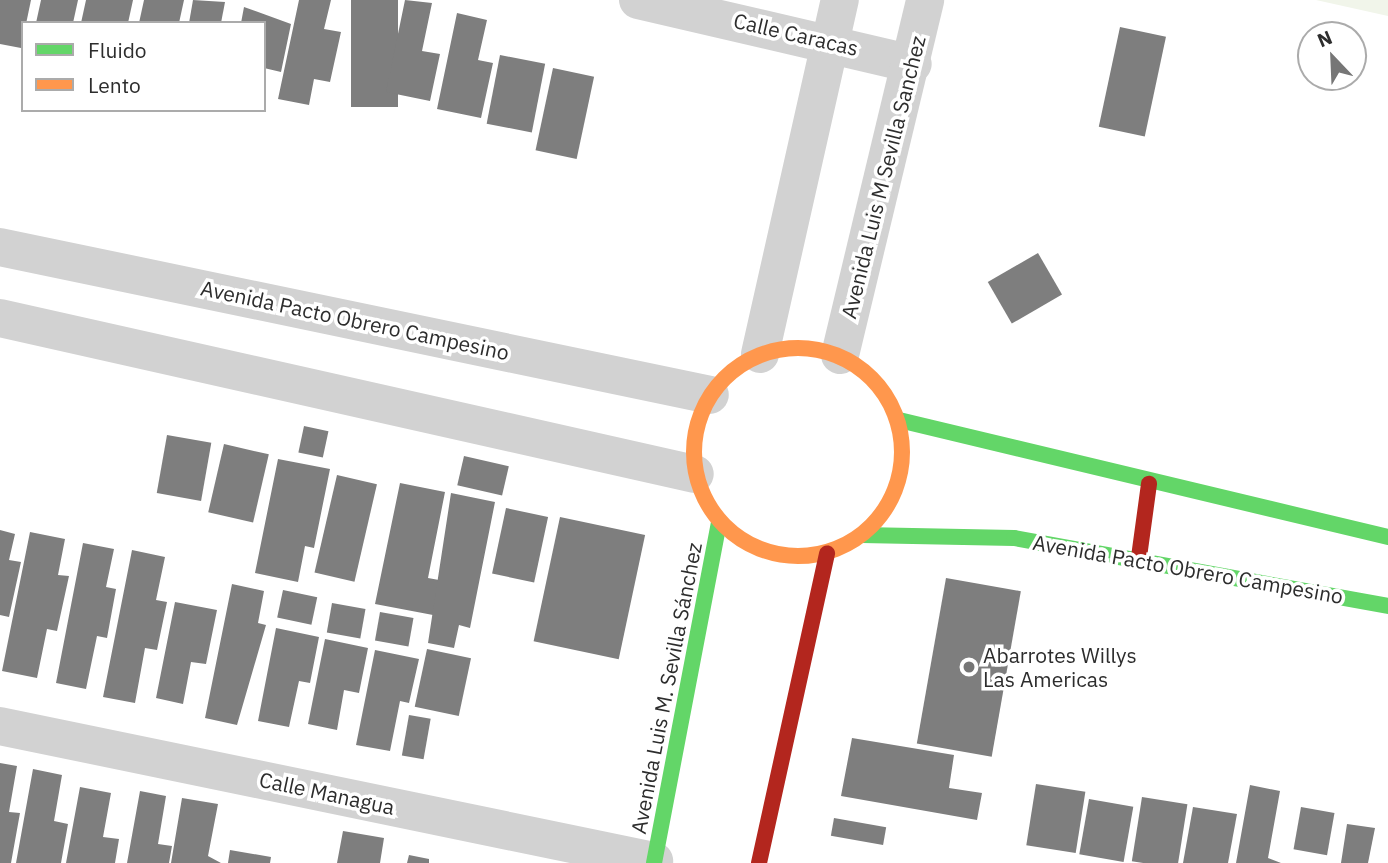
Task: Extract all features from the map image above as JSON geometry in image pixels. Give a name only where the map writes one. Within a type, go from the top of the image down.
[{"type":"street","name":"Calle Caracas","points":[[638,0],[831,40],[913,64]]},
{"type":"street","points":[[760,354],[840,0]]},
{"type":"street","name":"Avenida Luis M Sevilla Sanchez","points":[[840,355],[913,64],[925,0]]},
{"type":"street","name":"Avenida Pacto Obrero Campesino","points":[[0,247],[710,395]]},
{"type":"street","points":[[0,318],[695,474]]},
{"type":"street","points":[[799,347],[840,355],[877,381],[899,420],[903,463],[890,503],[862,536],[827,553],[787,557],[749,545],[719,521],[695,474],[694,433],[710,395],[731,370],[760,354],[799,347]]},
{"type":"street","points":[[899,420],[1149,484],[1388,537]]},
{"type":"street","points":[[1139,557],[1149,484]]},
{"type":"street","name":"Avenida Luis M. Sevilla Sánchez","points":[[654,862],[719,521]]},
{"type":"street","name":"Avenida Pacto Obrero Campesino","points":[[862,536],[1014,538],[1139,557],[1388,606]]},
{"type":"street","points":[[759,863],[827,553]]},
{"type":"street","name":"Calle Managua","points":[[0,726],[654,862]]},
{"type":"shaded area","points":[[1316,0],[1388,0],[1388,16]]},
{"type":"building","points":[[0,0],[31,0],[27,21],[21,21],[21,48],[0,44]]},
{"type":"building","points":[[41,0],[78,0],[73,21],[36,21]]},
{"type":"building","points":[[86,0],[133,0],[128,21],[81,21]]},
{"type":"building","points":[[144,0],[184,0],[179,21],[139,21]]},
{"type":"building","points":[[193,0],[225,2],[221,21],[189,21]]},
{"type":"building","points":[[299,0],[331,0],[324,29],[341,32],[330,82],[314,79],[309,105],[278,99]]},
{"type":"building","points":[[351,0],[398,0],[398,107],[351,107]]},
{"type":"building","points":[[405,0],[432,3],[422,51],[440,54],[430,101],[386,92]]},
{"type":"building","points":[[244,7],[291,24],[281,72],[266,68],[266,21],[241,21]]},
{"type":"building","points":[[457,13],[487,20],[478,60],[493,63],[481,118],[437,109]]},
{"type":"building","points":[[1120,27],[1166,37],[1145,137],[1099,127]]},
{"type":"building","points":[[500,55],[545,64],[532,132],[487,124]]},
{"type":"building","points":[[553,68],[594,77],[577,159],[536,150]]},
{"type":"building","points":[[1038,253],[1062,295],[1012,324],[988,282]]},
{"type":"building","points":[[304,426],[328,431],[323,458],[298,452]]},
{"type":"building","points":[[167,435],[211,443],[201,501],[157,493]]},
{"type":"building","points":[[224,444],[269,454],[253,523],[208,512]]},
{"type":"building","points":[[464,456],[509,466],[502,496],[457,485]]},
{"type":"building","points":[[278,459],[330,469],[314,548],[305,546],[298,582],[255,573]]},
{"type":"building","points":[[337,475],[377,484],[354,582],[315,572]]},
{"type":"building","points":[[400,483],[445,492],[428,578],[439,580],[433,615],[375,604]]},
{"type":"building","points":[[451,493],[495,502],[470,628],[459,625],[454,648],[428,643]]},
{"type":"building","points":[[506,508],[548,517],[534,582],[492,574]]},
{"type":"building","points":[[560,517],[645,535],[619,659],[534,641]]},
{"type":"building","points":[[0,530],[15,534],[9,560],[21,562],[9,617],[0,615]]},
{"type":"building","points":[[30,532],[65,539],[58,575],[69,576],[57,631],[47,629],[37,678],[2,671]]},
{"type":"building","points":[[83,543],[114,549],[106,587],[116,589],[107,638],[97,636],[86,689],[56,683]]},
{"type":"building","points":[[132,550],[165,557],[156,600],[167,602],[157,650],[145,648],[135,703],[103,697]]},
{"type":"building","name":"Abarrotes Willys Las Americas","points":[[946,578],[1021,591],[992,757],[917,743]]},
{"type":"building","points":[[232,584],[264,591],[258,623],[266,625],[237,725],[205,718]]},
{"type":"building","points":[[283,590],[317,597],[311,625],[277,617]]},
{"type":"building","points":[[175,602],[217,610],[206,664],[191,662],[183,704],[156,698]]},
{"type":"building","points":[[332,603],[365,609],[360,638],[327,633]]},
{"type":"building","points":[[380,612],[413,618],[408,646],[375,641]]},
{"type":"building","points":[[276,628],[319,637],[310,683],[299,681],[289,727],[258,721]]},
{"type":"building","points":[[325,639],[368,648],[359,693],[344,690],[337,730],[308,724]]},
{"type":"building","points":[[427,649],[471,658],[459,716],[415,707]]},
{"type":"building","points":[[375,650],[419,659],[409,703],[400,701],[390,751],[356,745]]},
{"type":"building","points":[[409,715],[431,719],[424,759],[402,755]]},
{"type":"building","points":[[852,738],[954,755],[949,788],[982,793],[977,820],[841,796]]},
{"type":"building","points":[[0,763],[17,766],[9,812],[20,813],[11,863],[0,863]]},
{"type":"building","points":[[33,769],[62,775],[54,821],[68,824],[61,863],[16,863]]},
{"type":"building","points":[[1036,784],[1085,792],[1076,853],[1026,845]]},
{"type":"building","points":[[1250,785],[1280,791],[1268,858],[1281,863],[1236,863]]},
{"type":"building","points":[[80,787],[111,793],[103,837],[119,839],[115,863],[66,863]]},
{"type":"building","points":[[140,791],[166,796],[158,844],[172,846],[169,863],[127,863]]},
{"type":"building","points":[[1142,797],[1187,804],[1178,863],[1132,861]]},
{"type":"building","points":[[182,798],[218,804],[208,856],[221,863],[171,863]]},
{"type":"building","points":[[1089,799],[1133,807],[1124,862],[1079,854]]},
{"type":"building","points":[[1193,807],[1237,814],[1228,863],[1183,863]]},
{"type":"building","points":[[1301,807],[1334,813],[1327,855],[1294,849]]},
{"type":"building","points":[[834,818],[886,827],[883,845],[831,836]]},
{"type":"building","points":[[1347,824],[1375,828],[1368,863],[1341,863]]},
{"type":"building","points":[[343,831],[384,838],[380,863],[337,863]]},
{"type":"building","points":[[230,850],[271,857],[270,863],[228,863]]},
{"type":"building","points":[[409,855],[429,859],[429,863],[407,863]]},
{"type":"traffic: fast","points":[[899,420],[1388,537]]},
{"type":"traffic: fast","points":[[654,863],[719,521]]},
{"type":"traffic: fast","points":[[862,535],[1014,538],[1388,606]]},
{"type":"traffic: slow","points":[[798,348],[838,356],[872,378],[894,412],[902,452],[894,492],[872,526],[838,548],[798,556],[758,548],[724,526],[702,492],[694,452],[702,412],[724,378],[758,356],[798,348]]},
{"type":"traffic: jam","points":[[1139,557],[1149,484]]},
{"type":"traffic: jam","points":[[759,863],[827,553]]},
{"type":"place","name":"Abarrotes Willys Las Americas","points":[[969,667]]}]
